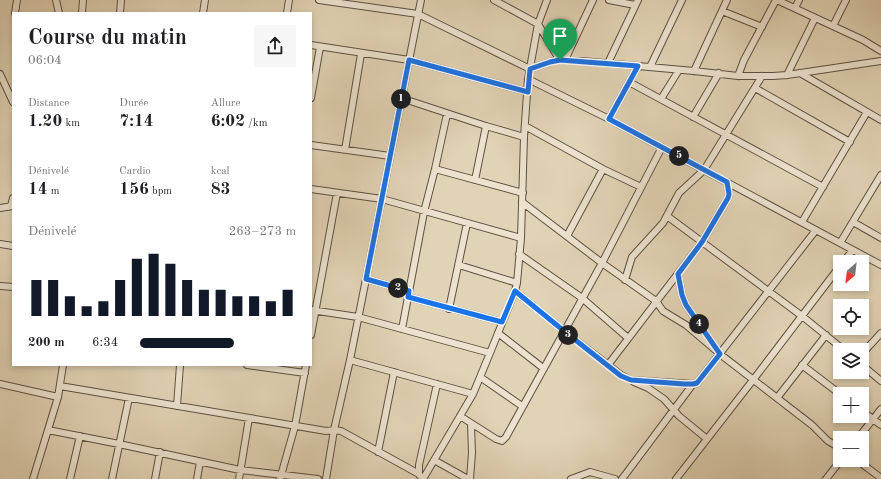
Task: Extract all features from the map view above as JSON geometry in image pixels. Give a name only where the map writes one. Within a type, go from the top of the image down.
[{"type":"street","points":[[15,12],[17,0]]},
{"type":"street","points":[[56,0],[59,12]]},
{"type":"street","points":[[82,12],[83,0]]},
{"type":"street","points":[[120,12],[121,0]]},
{"type":"street","points":[[203,12],[205,0]]},
{"type":"street","points":[[287,12],[290,0]]},
{"type":"street","points":[[319,0],[418,14],[530,69],[550,62],[562,60],[719,73],[738,76],[762,76],[787,75],[881,61]]},
{"type":"street","points":[[375,8],[376,0]]},
{"type":"street","points":[[326,479],[334,430],[350,360],[421,0]]},
{"type":"street","points":[[421,477],[434,460],[473,394],[515,291],[521,238],[524,137],[528,79],[538,24],[547,0]]},
{"type":"street","points":[[562,60],[593,0]]},
{"type":"street","points":[[608,64],[636,3],[609,0]]},
{"type":"street","points":[[650,67],[682,0]]},
{"type":"street","points":[[694,71],[727,0]]},
{"type":"street","points":[[738,76],[744,60],[777,0],[863,40],[881,51]]},
{"type":"street","points":[[795,8],[799,0]]},
{"type":"street","points":[[833,26],[846,0]]},
{"type":"street","points":[[498,1],[538,24],[562,60]]},
{"type":"street","points":[[722,11],[762,27]]},
{"type":"street","points":[[787,75],[815,18]]},
{"type":"street","points":[[312,45],[361,54],[409,60],[528,92]]},
{"type":"street","points":[[312,92],[320,47]]},
{"type":"street","points":[[345,150],[361,54]]},
{"type":"street","points":[[609,119],[638,66]]},
{"type":"street","points":[[661,99],[679,70]]},
{"type":"street","points":[[693,117],[719,73]]},
{"type":"street","points":[[800,73],[881,120]]},
{"type":"street","points":[[0,74],[12,100]]},
{"type":"street","points":[[626,280],[632,257],[663,223],[679,193],[704,170],[762,76]]},
{"type":"street","points":[[528,79],[609,119],[881,265]]},
{"type":"street","points":[[629,82],[823,187]]},
{"type":"street","points":[[755,88],[850,142]]},
{"type":"street","points":[[401,98],[447,114],[524,137]]},
{"type":"street","points":[[802,222],[867,112]]},
{"type":"street","points":[[402,329],[424,212],[447,114]]},
{"type":"street","points":[[475,180],[486,126]]},
{"type":"street","points":[[525,126],[603,169],[641,187]]},
{"type":"street","points":[[312,145],[390,156]]},
{"type":"street","points":[[460,416],[496,439],[502,441],[506,437],[602,263],[662,147]]},
{"type":"street","points":[[435,169],[523,194]]},
{"type":"street","points":[[567,236],[603,169]]},
{"type":"street","points":[[840,243],[881,174]]},
{"type":"street","points":[[608,365],[702,242],[728,198],[729,194],[727,182]]},
{"type":"street","points":[[874,186],[881,190]]},
{"type":"street","points":[[312,189],[382,199],[521,238]]},
{"type":"street","points":[[312,322],[313,310],[337,193]]},
{"type":"street","points":[[522,202],[656,302],[663,311],[686,325],[720,354],[812,425],[833,444]]},
{"type":"street","points":[[0,208],[12,206]]},
{"type":"street","points":[[667,216],[802,316],[836,343]]},
{"type":"street","points":[[853,222],[881,238]]},
{"type":"street","points":[[449,309],[467,223]]},
{"type":"street","points":[[622,479],[693,384],[697,383],[816,230]]},
{"type":"street","points":[[0,244],[12,246]]},
{"type":"street","points":[[849,255],[853,250]]},
{"type":"street","points":[[520,254],[582,298],[628,338]]},
{"type":"street","points":[[459,265],[517,283]]},
{"type":"street","points":[[678,274],[682,295],[686,305],[720,354]]},
{"type":"street","points":[[676,479],[833,275]]},
{"type":"street","points":[[366,279],[449,309],[502,322]]},
{"type":"street","points":[[0,286],[12,287]]},
{"type":"street","points":[[515,291],[621,376],[648,388],[664,399],[679,416],[707,439]]},
{"type":"street","points":[[313,310],[358,317],[490,353]]},
{"type":"street","points":[[498,333],[543,368]]},
{"type":"street","points":[[869,346],[881,333]]},
{"type":"street","points":[[777,398],[826,335]]},
{"type":"street","points":[[350,360],[473,394]]},
{"type":"street","points":[[802,365],[833,389]]},
{"type":"street","points":[[33,479],[58,397],[63,366]]},
{"type":"street","points":[[176,406],[180,366]]},
{"type":"street","points":[[261,366],[305,373]]},
{"type":"street","points":[[281,477],[295,426],[306,366]]},
{"type":"street","points":[[869,371],[881,381]]},
{"type":"street","points":[[378,452],[394,372]]},
{"type":"street","points":[[480,377],[522,406]]},
{"type":"street","points":[[631,380],[693,384]]},
{"type":"street","points":[[0,384],[58,397]]},
{"type":"street","points":[[421,477],[420,465],[437,384]]},
{"type":"street","points":[[60,386],[326,431],[341,431],[421,477]]},
{"type":"street","points":[[112,479],[130,398]]},
{"type":"street","points":[[864,431],[881,409]]},
{"type":"street","points":[[869,416],[881,425]]},
{"type":"street","points":[[239,479],[249,418]]},
{"type":"street","points":[[434,460],[469,479],[472,453],[471,424]]},
{"type":"street","points":[[48,430],[160,452],[240,470],[281,477],[318,479]]},
{"type":"street","points":[[70,479],[80,436]]},
{"type":"street","points":[[155,479],[160,452]]},
{"type":"street","points":[[197,479],[200,462]]},
{"type":"street","points":[[826,479],[835,467]]},
{"type":"street","points":[[866,467],[881,478]]},
{"type":"street","points":[[571,479],[590,472],[615,479]]},
{"type":"route","points":[[409,60],[528,92],[530,69],[560,60],[638,66],[609,119],[727,182],[729,194],[728,198],[702,242],[678,274],[682,295],[686,305],[720,354],[697,383],[684,384],[631,380],[621,376],[515,291],[502,322],[408,297],[409,291],[366,279],[409,60]]}]
